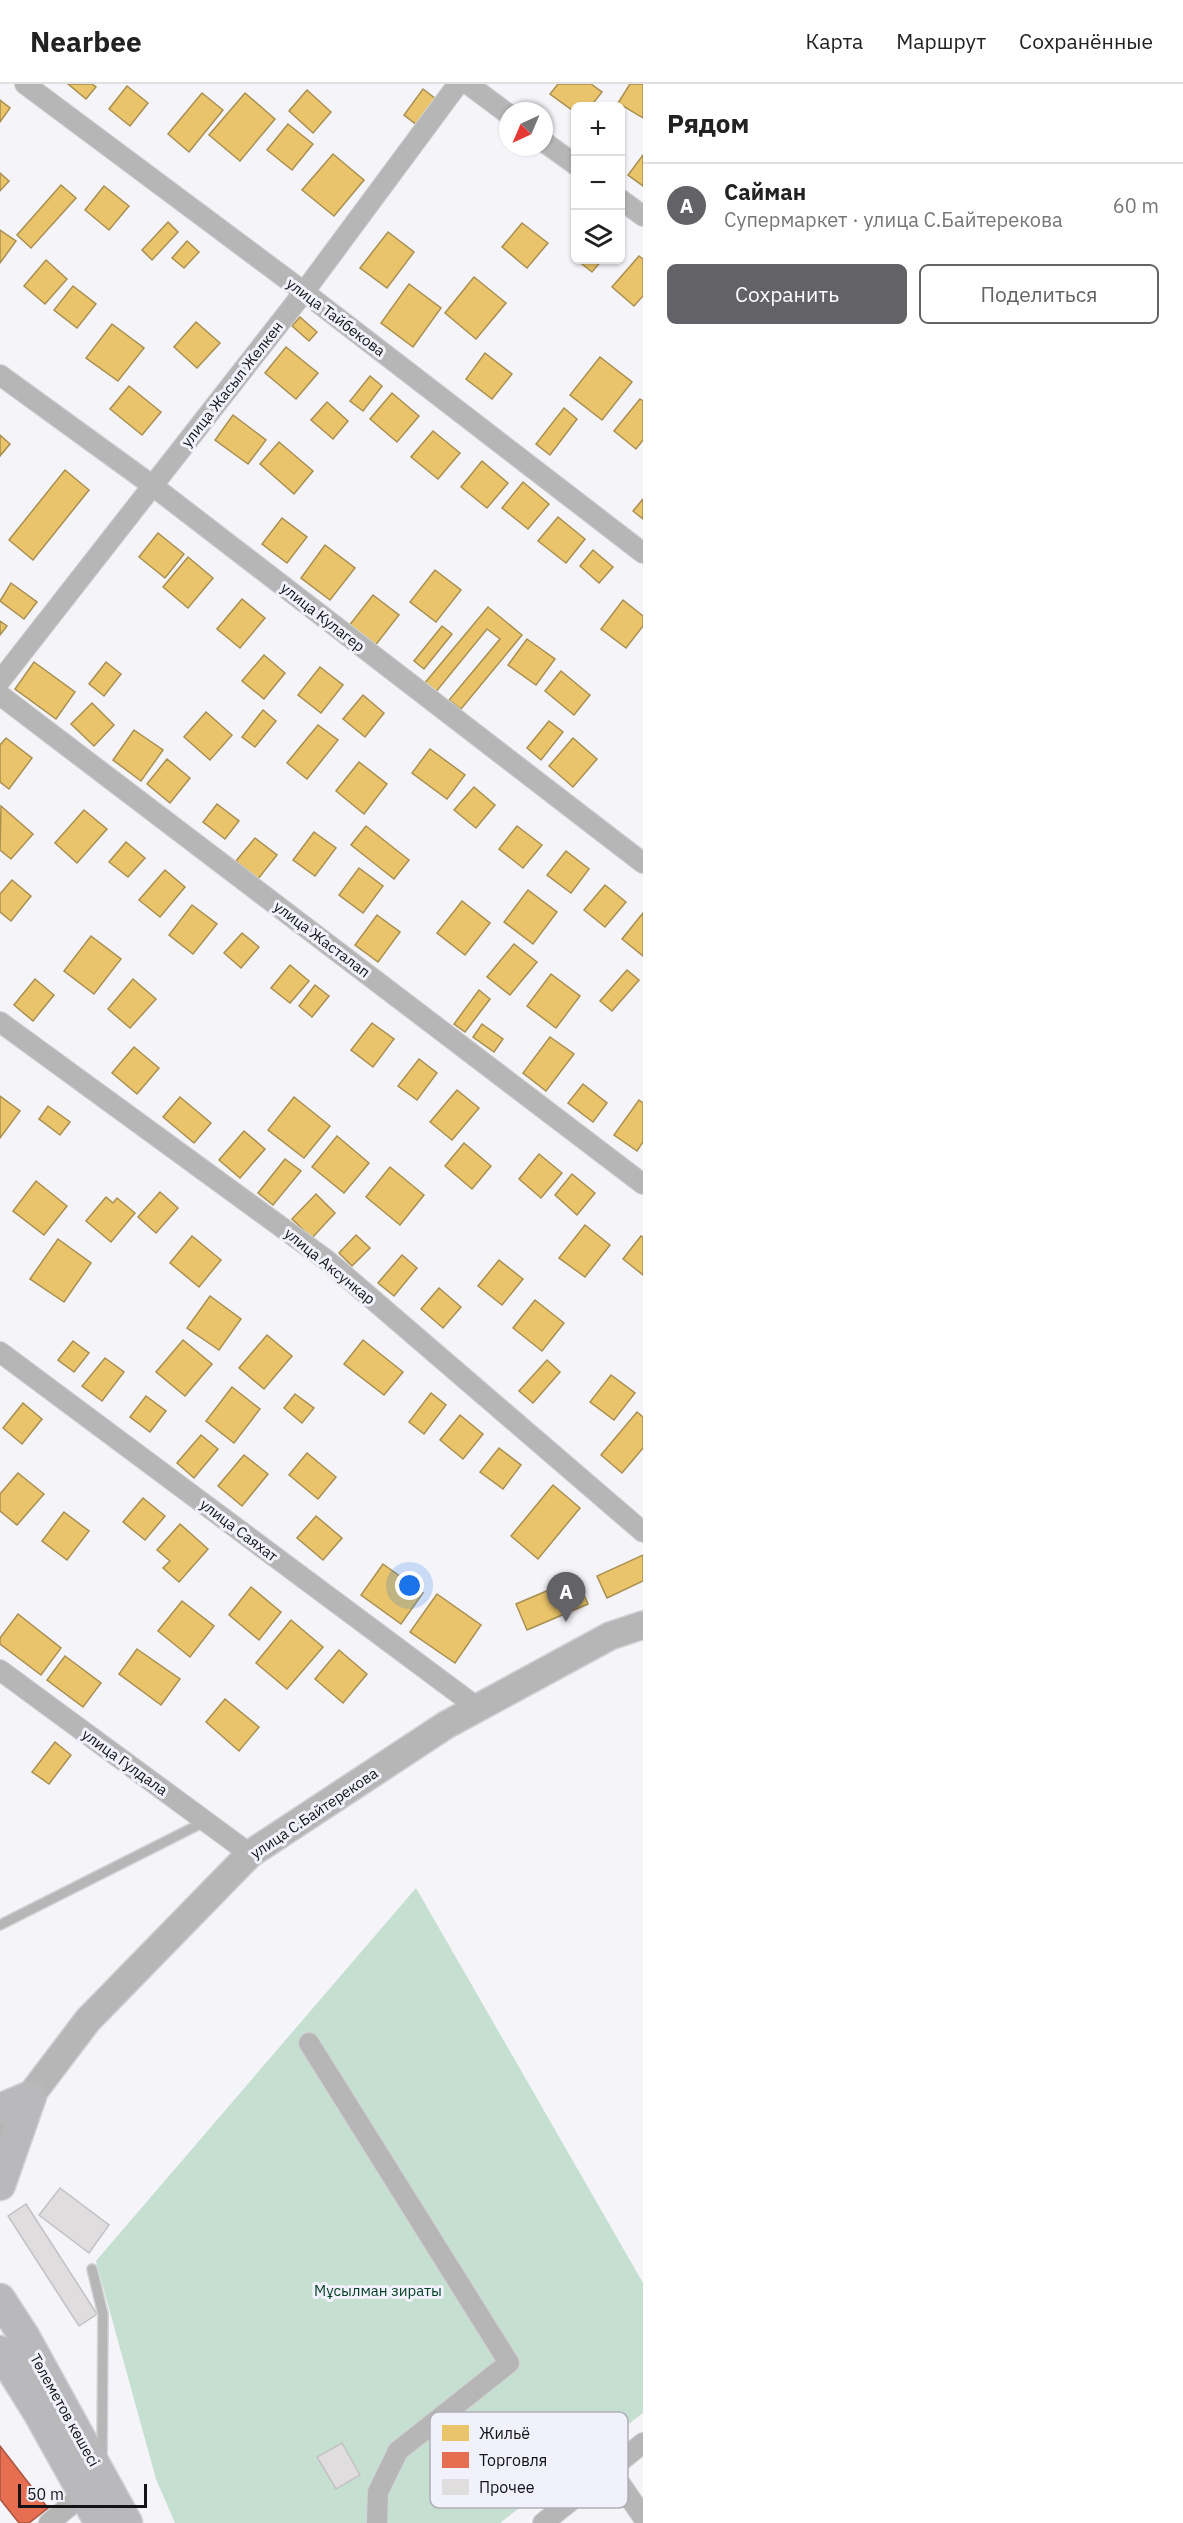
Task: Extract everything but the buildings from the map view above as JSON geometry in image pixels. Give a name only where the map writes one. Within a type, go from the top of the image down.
[{"type":"main road","name":"улица С.Байтерекова","points":[[0,2136],[88,2020],[250,1854],[446,1725],[610,1636],[643,1624]]},
{"type":"main road","points":[[0,2109],[31,2096]]},
{"type":"main road","points":[[0,2185],[31,2096]]},
{"type":"main road","name":"Төлеметов көшесі","points":[[0,2299],[30,2346],[93,2485],[100,2523]]},
{"type":"main road","name":"Төлеметов көшесі","points":[[0,2351],[38,2412],[93,2485],[127,2523]]},
{"type":"street","name":"улица Тайбекова","points":[[25,84],[304,292],[643,554]]},
{"type":"street","name":"улица Жасыл Желкен","points":[[0,681],[304,292],[458,84]]},
{"type":"street","points":[[468,84],[499,107]]},
{"type":"street","points":[[553,148],[571,161]]},
{"type":"street","points":[[625,203],[643,216]]},
{"type":"street","name":"улица Кулагер","points":[[0,375],[153,486],[643,863]]},
{"type":"street","name":"улица Жасталап","points":[[0,695],[643,1184]]},
{"type":"street","name":"улица Аксункар","points":[[0,1022],[328,1261],[643,1532]]},
{"type":"street","name":"улица Саяхат","points":[[0,1352],[478,1708]]},
{"type":"street","name":"улица Гулдала","points":[[0,1670],[250,1854]]},
{"type":"street","points":[[309,2043],[508,2363],[447,2412]]},
{"type":"street","points":[[377,2523],[378,2492],[398,2451],[430,2425]]},
{"type":"street","points":[[628,2455],[643,2443]]},
{"type":"street","points":[[49,2523],[93,2485]]},
{"type":"street","points":[[628,2495],[643,2517]]},
{"type":"street","points":[[543,2523],[562,2508]]},
{"type":"lane","points":[[0,1926],[206,1821]]},
{"type":"lane","points":[[92,2269],[103,2314],[93,2485]]},
{"type":"green space","name":"Мұсылман зираты","points":[[416,1888],[643,2283],[643,2413],[628,2425],[628,2412],[430,2412],[430,2508],[520,2508],[500,2523],[175,2523],[156,2479],[96,2261]]},
{"type":"place","name":"Сайман","points":[[566,1622]]}]
